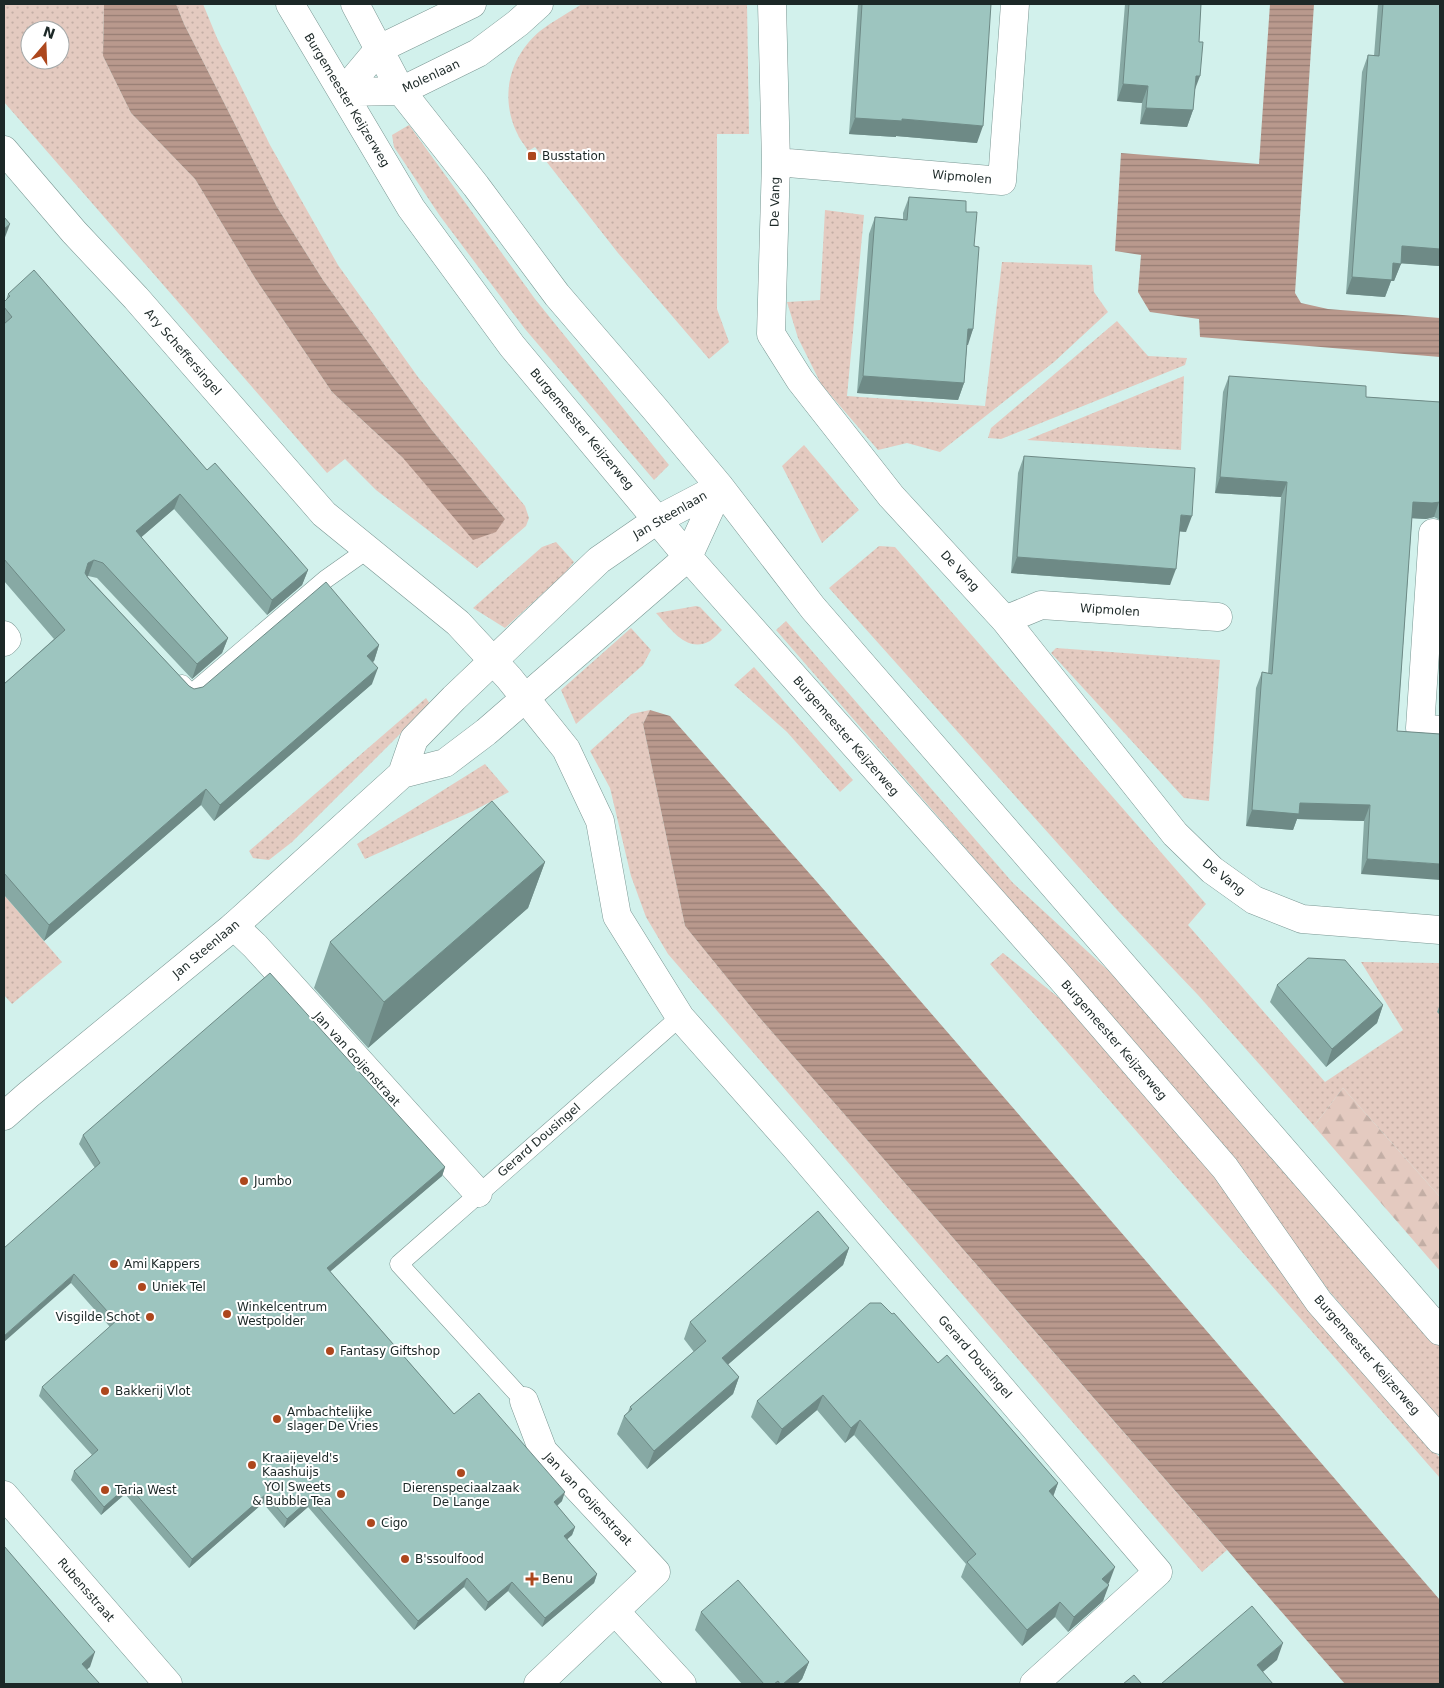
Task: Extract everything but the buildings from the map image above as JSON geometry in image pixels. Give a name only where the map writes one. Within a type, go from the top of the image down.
[{"type":"street","name":"Burgemeester Keijzerweg","points":[[290,4],[411,208],[512,346],[688,557],[1060,977],[1225,1168],[1319,1302],[1440,1440]]},
{"type":"street","points":[[355,4],[401,91],[476,186],[556,295],[720,486],[813,608],[1440,1331]]},
{"type":"street","points":[[343,92],[379,49],[472,4]]},
{"type":"street","name":"Molenlaan","points":[[343,92],[401,91],[478,53],[518,23],[539,4]]},
{"type":"street","name":"De Vang","points":[[772,4],[776,162],[771,334],[800,380],[891,496],[1005,620],[1175,834],[1212,870],[1254,900],[1302,919],[1440,930]]},
{"type":"street","name":"Wipmolen","points":[[776,162],[1002,181],[1015,4]]},
{"type":"street","name":"Ary Scheffersingel","points":[[4,150],[74,232],[136,298],[324,514],[458,623],[525,699]]},
{"type":"street","name":"Jan Steenlaan","points":[[402,774],[414,739],[492,661],[599,560],[657,520],[720,486]]},
{"type":"street","name":"Jan Steenlaan","points":[[4,1116],[28,1094],[234,926],[402,774],[445,763],[486,732],[688,557],[720,486]]},
{"type":"street","points":[[1433,533],[1420,728],[1440,730]]},
{"type":"street","name":"Wipmolen","points":[[1005,620],[1042,605],[1218,617]]},
{"type":"street","points":[[4,635],[7,639],[4,642]]},
{"type":"street","name":"Gerard Dousingel","points":[[525,699],[566,749],[600,821],[617,916],[680,1017],[795,1148],[1158,1572],[1034,1684]]},
{"type":"street","name":"Jan van Goijenstraat","points":[[234,926],[255,946],[478,1193]]},
{"type":"street","name":"Jan van Goijenstraat","points":[[524,1401],[542,1451],[656,1572],[538,1684]]},
{"type":"street","name":"Rubensstraat","points":[[4,1495],[168,1684]]},
{"type":"street","points":[[615,1610],[682,1684]]},
{"type":"lane","points":[[171,673],[191,694],[326,579],[367,550]]},
{"type":"lane","name":"Gerard Dousingel","points":[[399,1264],[680,1017]]},
{"type":"lane","name":"Jan van Goijenstraat","points":[[399,1264],[524,1401]]},
{"type":"green space","points":[[4,4],[104,4],[103,56],[131,113],[195,179],[255,278],[332,392],[403,458],[505,519],[431,429],[323,280],[277,207],[184,24],[176,4],[203,4],[217,38],[270,145],[338,265],[418,377],[525,506],[529,518],[526,526],[477,568],[376,490],[345,459],[327,473],[4,102]]},
{"type":"green space","points":[[582,4],[747,4],[749,134],[717,134],[717,309],[729,342],[709,359],[618,253],[535,147],[528,151],[512,121],[508,93],[514,66],[521,53],[529,41],[540,31]]},
{"type":"green space","points":[[409,125],[535,299],[669,465],[654,480],[525,329],[440,216],[394,147],[392,135]]},
{"type":"green space","points":[[825,210],[864,215],[847,396],[985,406],[1002,262],[1092,265],[1094,292],[1108,312],[1054,362],[940,452],[907,443],[878,450],[821,384],[798,338],[787,302],[820,300]]},
{"type":"green space","points":[[1117,321],[1148,356],[1187,358],[1185,365],[1001,439],[988,438],[991,428]]},
{"type":"green space","points":[[1184,376],[1181,450],[1027,440]]},
{"type":"green space","points":[[804,445],[859,510],[822,543],[782,466]]},
{"type":"green space","points":[[556,542],[574,562],[565,573],[505,628],[473,608],[542,547]]},
{"type":"green space","points":[[879,546],[895,547],[1206,904],[1188,925],[1325,1082],[1403,1030],[1361,962],[1440,963],[1440,1197],[1343,1088],[1314,1126],[1198,995],[1118,911],[829,588]]},
{"type":"green space","points":[[696,606],[700,607],[722,630],[710,641],[702,644],[686,642],[680,638],[656,613]]},
{"type":"green space","points":[[786,621],[1013,883],[1112,974],[1440,1347],[1440,1420],[1329,1291],[1230,1153],[776,630]]},
{"type":"green space","points":[[631,628],[651,650],[643,665],[576,724],[561,690]]},
{"type":"green space","points":[[1056,648],[1220,660],[1209,801],[1184,798],[1051,653]]},
{"type":"green space","points":[[754,667],[853,780],[840,792],[787,732],[734,685]]},
{"type":"green space","points":[[426,698],[430,704],[292,842],[269,860],[253,858],[249,851]]},
{"type":"green space","points":[[650,710],[643,724],[685,926],[759,1017],[1227,1550],[1202,1572],[668,954],[646,917],[631,876],[610,788],[590,751],[631,714]]},
{"type":"green space","points":[[485,764],[509,792],[473,811],[365,859],[357,844]]},
{"type":"green space","points":[[4,895],[62,962],[12,1004],[4,995]]},
{"type":"green space","points":[[1003,953],[1068,1005],[1227,1190],[1311,1309],[1440,1458],[1440,1478],[990,964]]},
{"type":"green space","points":[[1343,1088],[1440,1197],[1440,1271],[1314,1126]]},
{"type":"shaded area","points":[[104,4],[176,4],[184,24],[277,207],[323,280],[431,429],[505,519],[496,532],[473,540],[403,458],[332,392],[255,278],[195,179],[131,113],[103,56]]},
{"type":"shaded area","points":[[1270,4],[1314,4],[1295,293],[1301,303],[1328,309],[1440,318],[1440,357],[1200,337],[1199,319],[1150,312],[1138,292],[1141,255],[1115,251],[1121,153],[1259,164]]},
{"type":"shaded area","points":[[650,710],[670,716],[825,891],[1440,1600],[1440,1684],[1345,1684],[759,1017],[685,926],[643,724]]},
{"type":"place","name":"Busstation","points":[[532,156]]},
{"type":"place","name":"Jumbo","points":[[244,1181]]},
{"type":"place","name":"Ami Kappers","points":[[114,1264]]},
{"type":"place","name":"Uniek Tel","points":[[142,1287]]},
{"type":"place","name":"Winkelcentrum Westpolder","points":[[227,1314]]},
{"type":"place","name":"Visgilde Schot","points":[[150,1317]]},
{"type":"place","name":"Fantasy Giftshop","points":[[330,1351]]},
{"type":"place","name":"Bakkerij Vlot","points":[[105,1391]]},
{"type":"place","name":"Ambachtelijke slager De Vries","points":[[277,1419]]},
{"type":"place","name":"Kraaijeveld's Kaashuijs","points":[[252,1465]]},
{"type":"place","name":"Dierenspeciaalzaak De Lange","points":[[461,1473]]},
{"type":"place","name":"Taria West","points":[[105,1490]]},
{"type":"place","name":"YOI Sweets & Bubble Tea","points":[[341,1494]]},
{"type":"place","name":"Cigo","points":[[371,1523]]},
{"type":"place","name":"B'ssoulfood","points":[[405,1559]]},
{"type":"place","name":"Benu","points":[[532,1579]]}]
